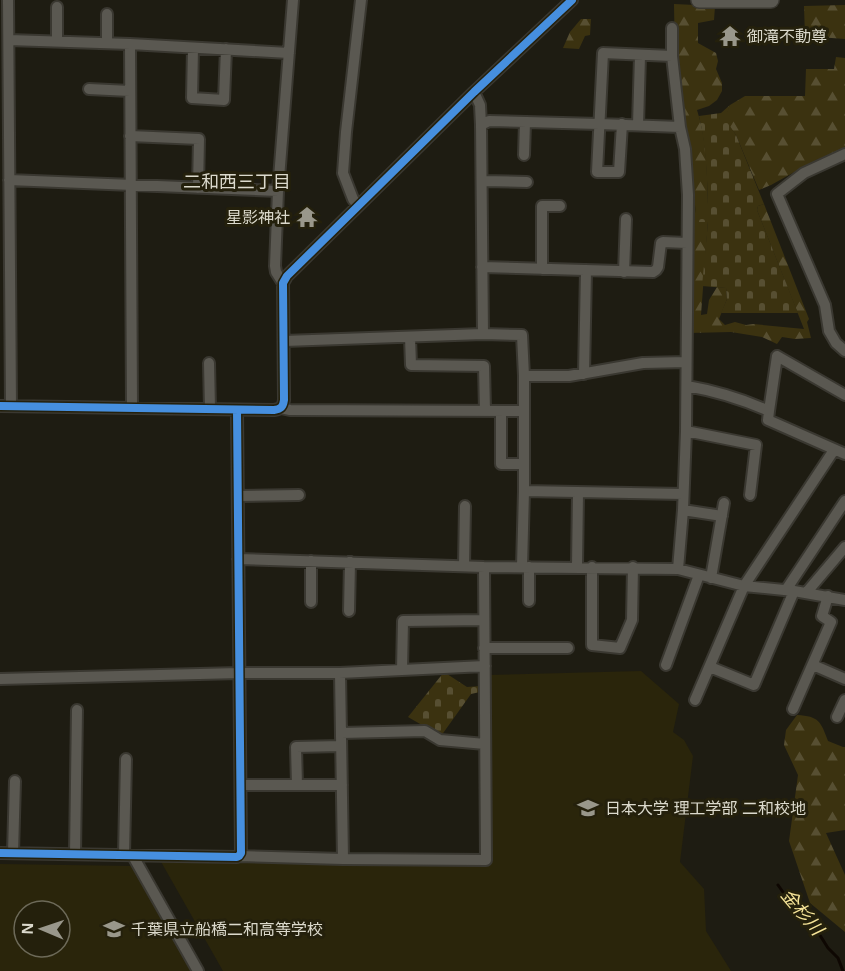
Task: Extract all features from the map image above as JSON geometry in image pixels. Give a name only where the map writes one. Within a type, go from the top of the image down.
[{"type":"street","points":[[8,0],[9,180],[5,209],[6,406],[523,411]]},
{"type":"street","points":[[283,283],[275,266],[278,191],[293,0]]},
{"type":"street","points":[[358,206],[343,173],[361,0]]},
{"type":"street","points":[[281,408],[284,400],[283,283],[287,276],[474,92],[572,0]]},
{"type":"street","points":[[699,0],[771,0]]},
{"type":"street","points":[[57,7],[57,41]]},
{"type":"street","points":[[107,14],[107,43]]},
{"type":"street","points":[[672,28],[672,56],[680,127],[685,149],[688,195],[686,431],[678,568]]},
{"type":"street","points":[[9,40],[289,53]]},
{"type":"street","points":[[130,44],[132,408]]},
{"type":"street","points":[[192,48],[192,98],[224,100],[226,49]]},
{"type":"street","points":[[622,124],[619,172],[597,171],[603,53],[672,56]]},
{"type":"street","points":[[638,125],[640,56]]},
{"type":"street","points":[[89,89],[130,91]]},
{"type":"street","points":[[474,92],[480,105],[482,125],[483,334]]},
{"type":"street","points":[[482,125],[489,121],[680,127]]},
{"type":"street","points":[[524,155],[525,122]]},
{"type":"street","points":[[130,136],[199,139],[198,188]]},
{"type":"street","points":[[845,154],[804,173],[777,194],[825,305],[829,331],[836,343],[845,351]]},
{"type":"street","points":[[9,180],[278,191]]},
{"type":"street","points":[[482,181],[527,182]]},
{"type":"street","points":[[542,269],[542,206],[560,206]]},
{"type":"street","points":[[624,272],[626,219]]},
{"type":"street","points":[[482,267],[653,272],[658,267],[661,243],[687,243]]},
{"type":"street","points":[[584,374],[586,270]]},
{"type":"street","points":[[284,341],[522,334],[524,491],[529,601]]},
{"type":"street","points":[[410,337],[411,365],[483,366],[485,411]]},
{"type":"street","points":[[845,395],[777,356],[768,420],[845,454]]},
{"type":"street","points":[[524,376],[569,376],[643,363],[686,362]]},
{"type":"street","points":[[209,363],[210,409]]},
{"type":"street","points":[[687,386],[739,398],[769,411]]},
{"type":"street","points":[[237,410],[241,785],[241,853],[239,856]]},
{"type":"street","points":[[501,411],[501,464],[524,464]]},
{"type":"street","points":[[686,431],[756,445],[750,495]]},
{"type":"street","points":[[695,700],[744,586],[834,450]]},
{"type":"street","points":[[524,491],[683,494]]},
{"type":"street","points":[[577,567],[578,493]]},
{"type":"street","points":[[238,496],[299,495]]},
{"type":"street","points":[[710,667],[754,685],[790,590],[845,501]]},
{"type":"street","points":[[711,578],[724,503]]},
{"type":"street","points":[[464,566],[465,506]]},
{"type":"street","points":[[683,510],[722,516]]},
{"type":"street","points":[[806,593],[845,547]]},
{"type":"street","points":[[238,559],[484,567],[678,568],[744,586],[790,590],[845,600]]},
{"type":"street","points":[[310,602],[311,561]]},
{"type":"street","points":[[349,611],[350,562]]},
{"type":"street","points":[[0,853],[486,860],[484,567]]},
{"type":"street","points":[[592,567],[592,645],[620,648],[632,620],[633,567]]},
{"type":"street","points":[[666,665],[699,575]]},
{"type":"street","points":[[793,710],[831,622],[822,616],[828,596]]},
{"type":"street","points":[[402,670],[403,621],[484,620]]},
{"type":"street","points":[[484,648],[568,648]]},
{"type":"street","points":[[813,665],[845,679]]},
{"type":"street","points":[[0,679],[340,673],[484,666]]},
{"type":"street","points":[[340,673],[343,859]]},
{"type":"street","points":[[837,717],[845,700]]},
{"type":"street","points":[[75,854],[77,710]]},
{"type":"street","points":[[341,733],[425,732],[440,740],[485,744]]},
{"type":"street","points":[[297,785],[296,747],[341,746]]},
{"type":"street","points":[[126,759],[129,856],[198,971]]},
{"type":"street","points":[[13,853],[15,781]]},
{"type":"street","points":[[241,785],[342,785]]},
{"type":"shaded area","name":"日本大学 理工学部 二和校地","points":[[641,671],[679,704],[673,732],[684,740],[693,756],[680,862],[704,889],[706,931],[731,971],[223,971],[160,860],[490,863],[487,675]]},
{"type":"shaded area","name":"千葉県立船橋二和高等学校","points":[[0,864],[132,866],[192,971],[0,971]]},
{"type":"green space","points":[[674,4],[715,6],[714,20],[698,23],[698,43],[716,53],[718,61],[716,69],[722,83],[722,91],[717,100],[697,110],[705,145],[708,205],[696,205],[694,221],[708,221],[701,315],[707,314],[709,300],[717,287],[726,288],[727,299],[719,319],[725,325],[735,322],[746,325],[804,329],[757,210],[758,206],[764,204],[809,319],[807,322],[811,338],[782,337],[777,344],[762,337],[731,332],[688,333],[689,261],[675,60]]},
{"type":"green space","points":[[845,5],[845,39],[805,36],[804,6]]},
{"type":"green space","points":[[581,19],[591,19],[590,35],[585,36],[579,49],[563,48],[570,32]]},
{"type":"green space","points":[[836,57],[845,58],[845,149],[816,160],[759,190],[736,135],[724,119],[730,105],[745,96],[805,96],[806,69],[834,69]]},
{"type":"green space","points":[[730,105],[725,119],[736,135],[764,204],[758,206],[757,210],[798,313],[721,313],[727,299],[726,288],[702,286],[708,222],[694,222],[696,205],[708,204],[705,149],[699,116],[721,113]]},
{"type":"green space","points":[[444,672],[467,687],[480,686],[480,692],[471,694],[441,736],[408,717]]},
{"type":"green space","points":[[797,715],[818,721],[828,741],[845,747],[845,830],[826,833],[845,875],[845,932],[810,903],[789,841],[798,775],[784,745],[786,730]]},
{"type":"waterway","name":"金杉川","points":[[778,885],[811,921],[828,948],[838,958],[843,971]]},
{"type":"cycle path","points":[[0,406],[274,410],[280,408],[284,400],[283,283],[287,276],[474,92],[572,0]]},
{"type":"cycle path","points":[[0,853],[237,857],[241,853],[237,410]]},
{"type":"place","name":"御滝不動尊","points":[[730,36]]},
{"type":"place","name":"星影神社","points":[[307,217]]},
{"type":"place","name":"日本大学 理工学部 二和校地","points":[[588,808]]},
{"type":"place","name":"千葉県立船橋二和高等学校","points":[[114,929]]},
{"type":"district","name":"二和西三丁目","points":[[237,182]]}]
